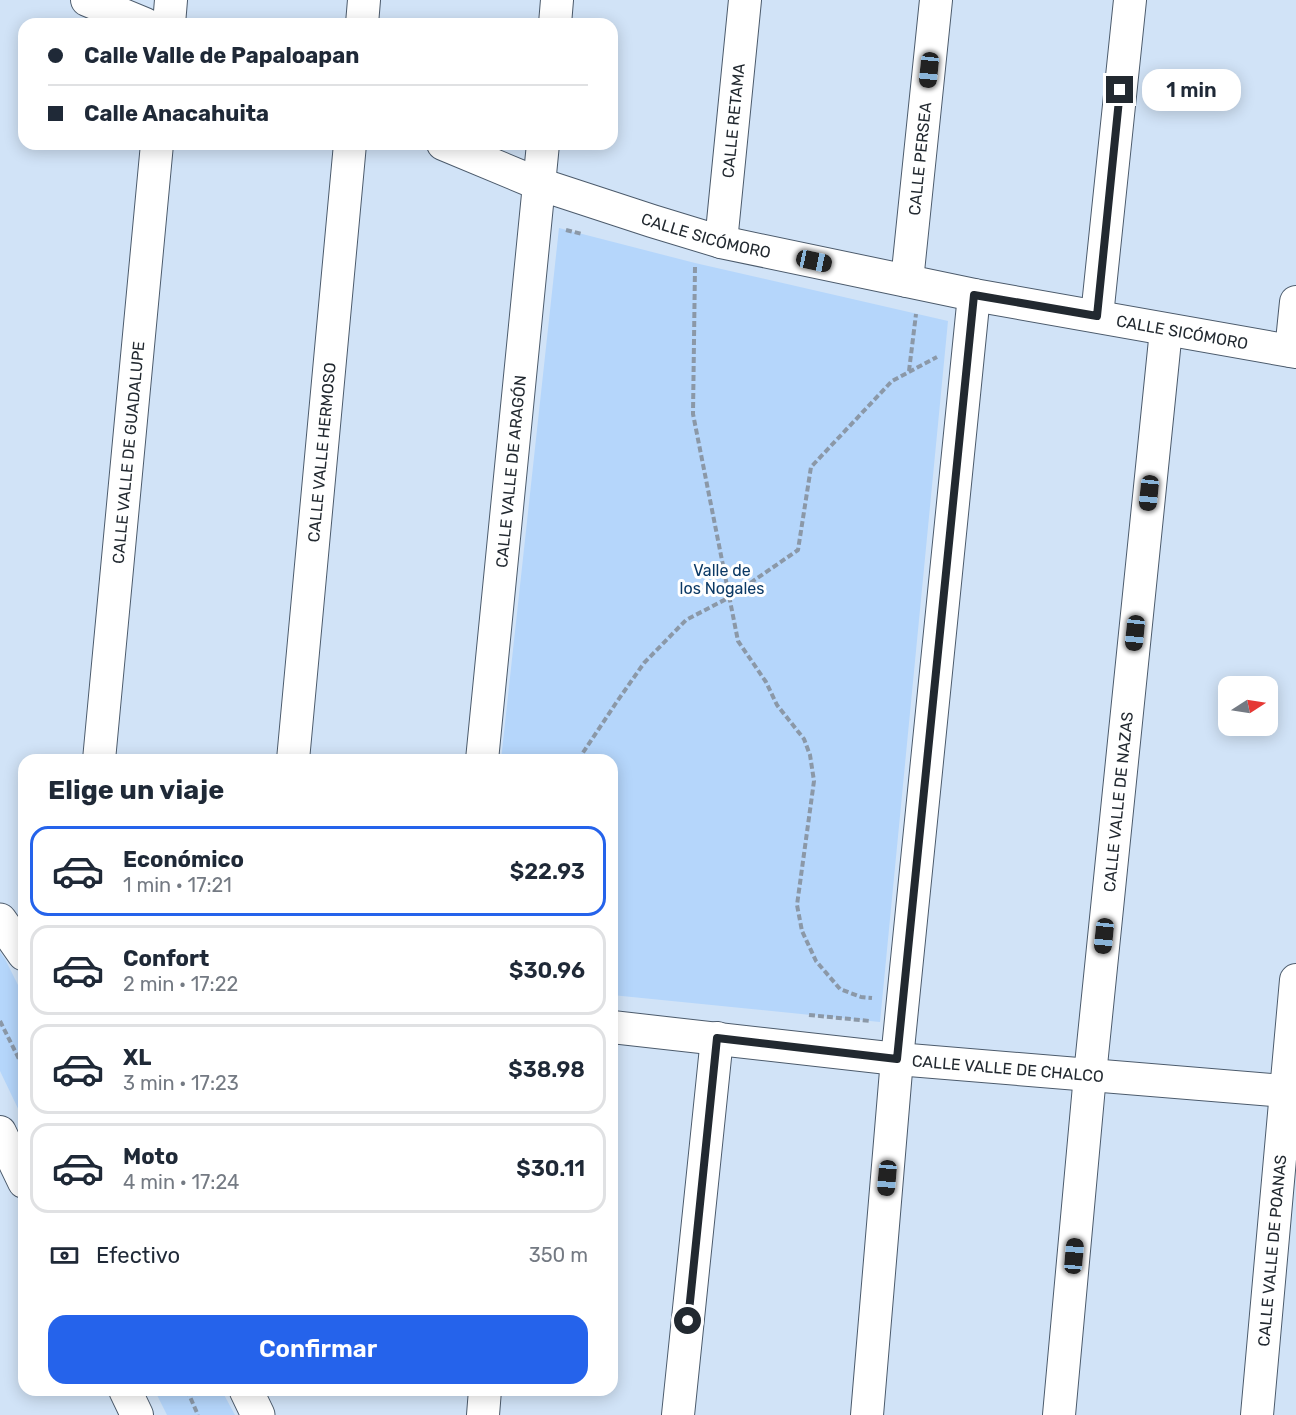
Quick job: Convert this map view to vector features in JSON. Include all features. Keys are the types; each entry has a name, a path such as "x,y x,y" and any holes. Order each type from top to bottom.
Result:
{"street":[{"path":"87,0 130,18"},
{"path":"170,18 171,0"},
{"path":"362,18 364,0"},
{"path":"556,18 557,0"},
{"name":"CALLE RETAMA","path":"721,242 745,0"},
{"name":"CALLE PERSEA","path":"907,280 936,0"},
{"path":"1097,316 1130,0"},
{"name":"CALLE VALLE DE GUADALUPE","path":"100,754 157,150"},
{"name":"CALLE VALLE HERMOSO","path":"294,754 349,150"},
{"name":"CALLE SICÓMORO","path":"457,150 539,184 721,242 974,295 1294,352"},
{"name":"CALLE VALLE DE ARAGÓN","path":"483,754 542,150"},
{"path":"867,1415 897,1059 974,295"},
{"path":"1294,352 1296,302"},
{"name":"CALLE VALLE DE NAZAS","path":"1059,1415 1090,1075 1166,330"},
{"path":"0,920 18,946"},
{"name":"CALLE VALLE DE POANAS","path":"1257,1415 1291,1091 1296,980"},
{"name":"CALLE VALLE DE CHALCO","path":"618,1029 897,1059 1291,1091"},
{"path":"678,1415 717,1038"},
{"path":"0,1132 18,1170"},
{"path":"128,1396 137,1415"},
{"path":"483,1415 485,1396"}],"path":[{"path":"559,228 593,236"},
{"path":"695,263 693,414 738,642 766,682 777,705 804,739 810,756 814,781 797,905 802,932 816,961 840,989 861,997 883,999"},
{"path":"909,372 916,314 926,316"},
{"path":"582,754 644,663 686,620 730,597 798,550 811,467 892,381 945,354"},
{"path":"799,1014 880,1022"},
{"path":"0,1022 18,1057"},
{"path":"190,1396 198,1415"}],"green space":[{"name":"Valle de los Nogales","path":"559,228 695,263 948,321 880,1022 618,996 618,754 502,754"},
{"path":"0,952 18,985 18,1108 0,1071"},
{"path":"158,1396 225,1396 235,1415 167,1415"}],"route":[{"path":"688,1321 717,1038 897,1059 974,295 1097,316 1120,90"}]}
